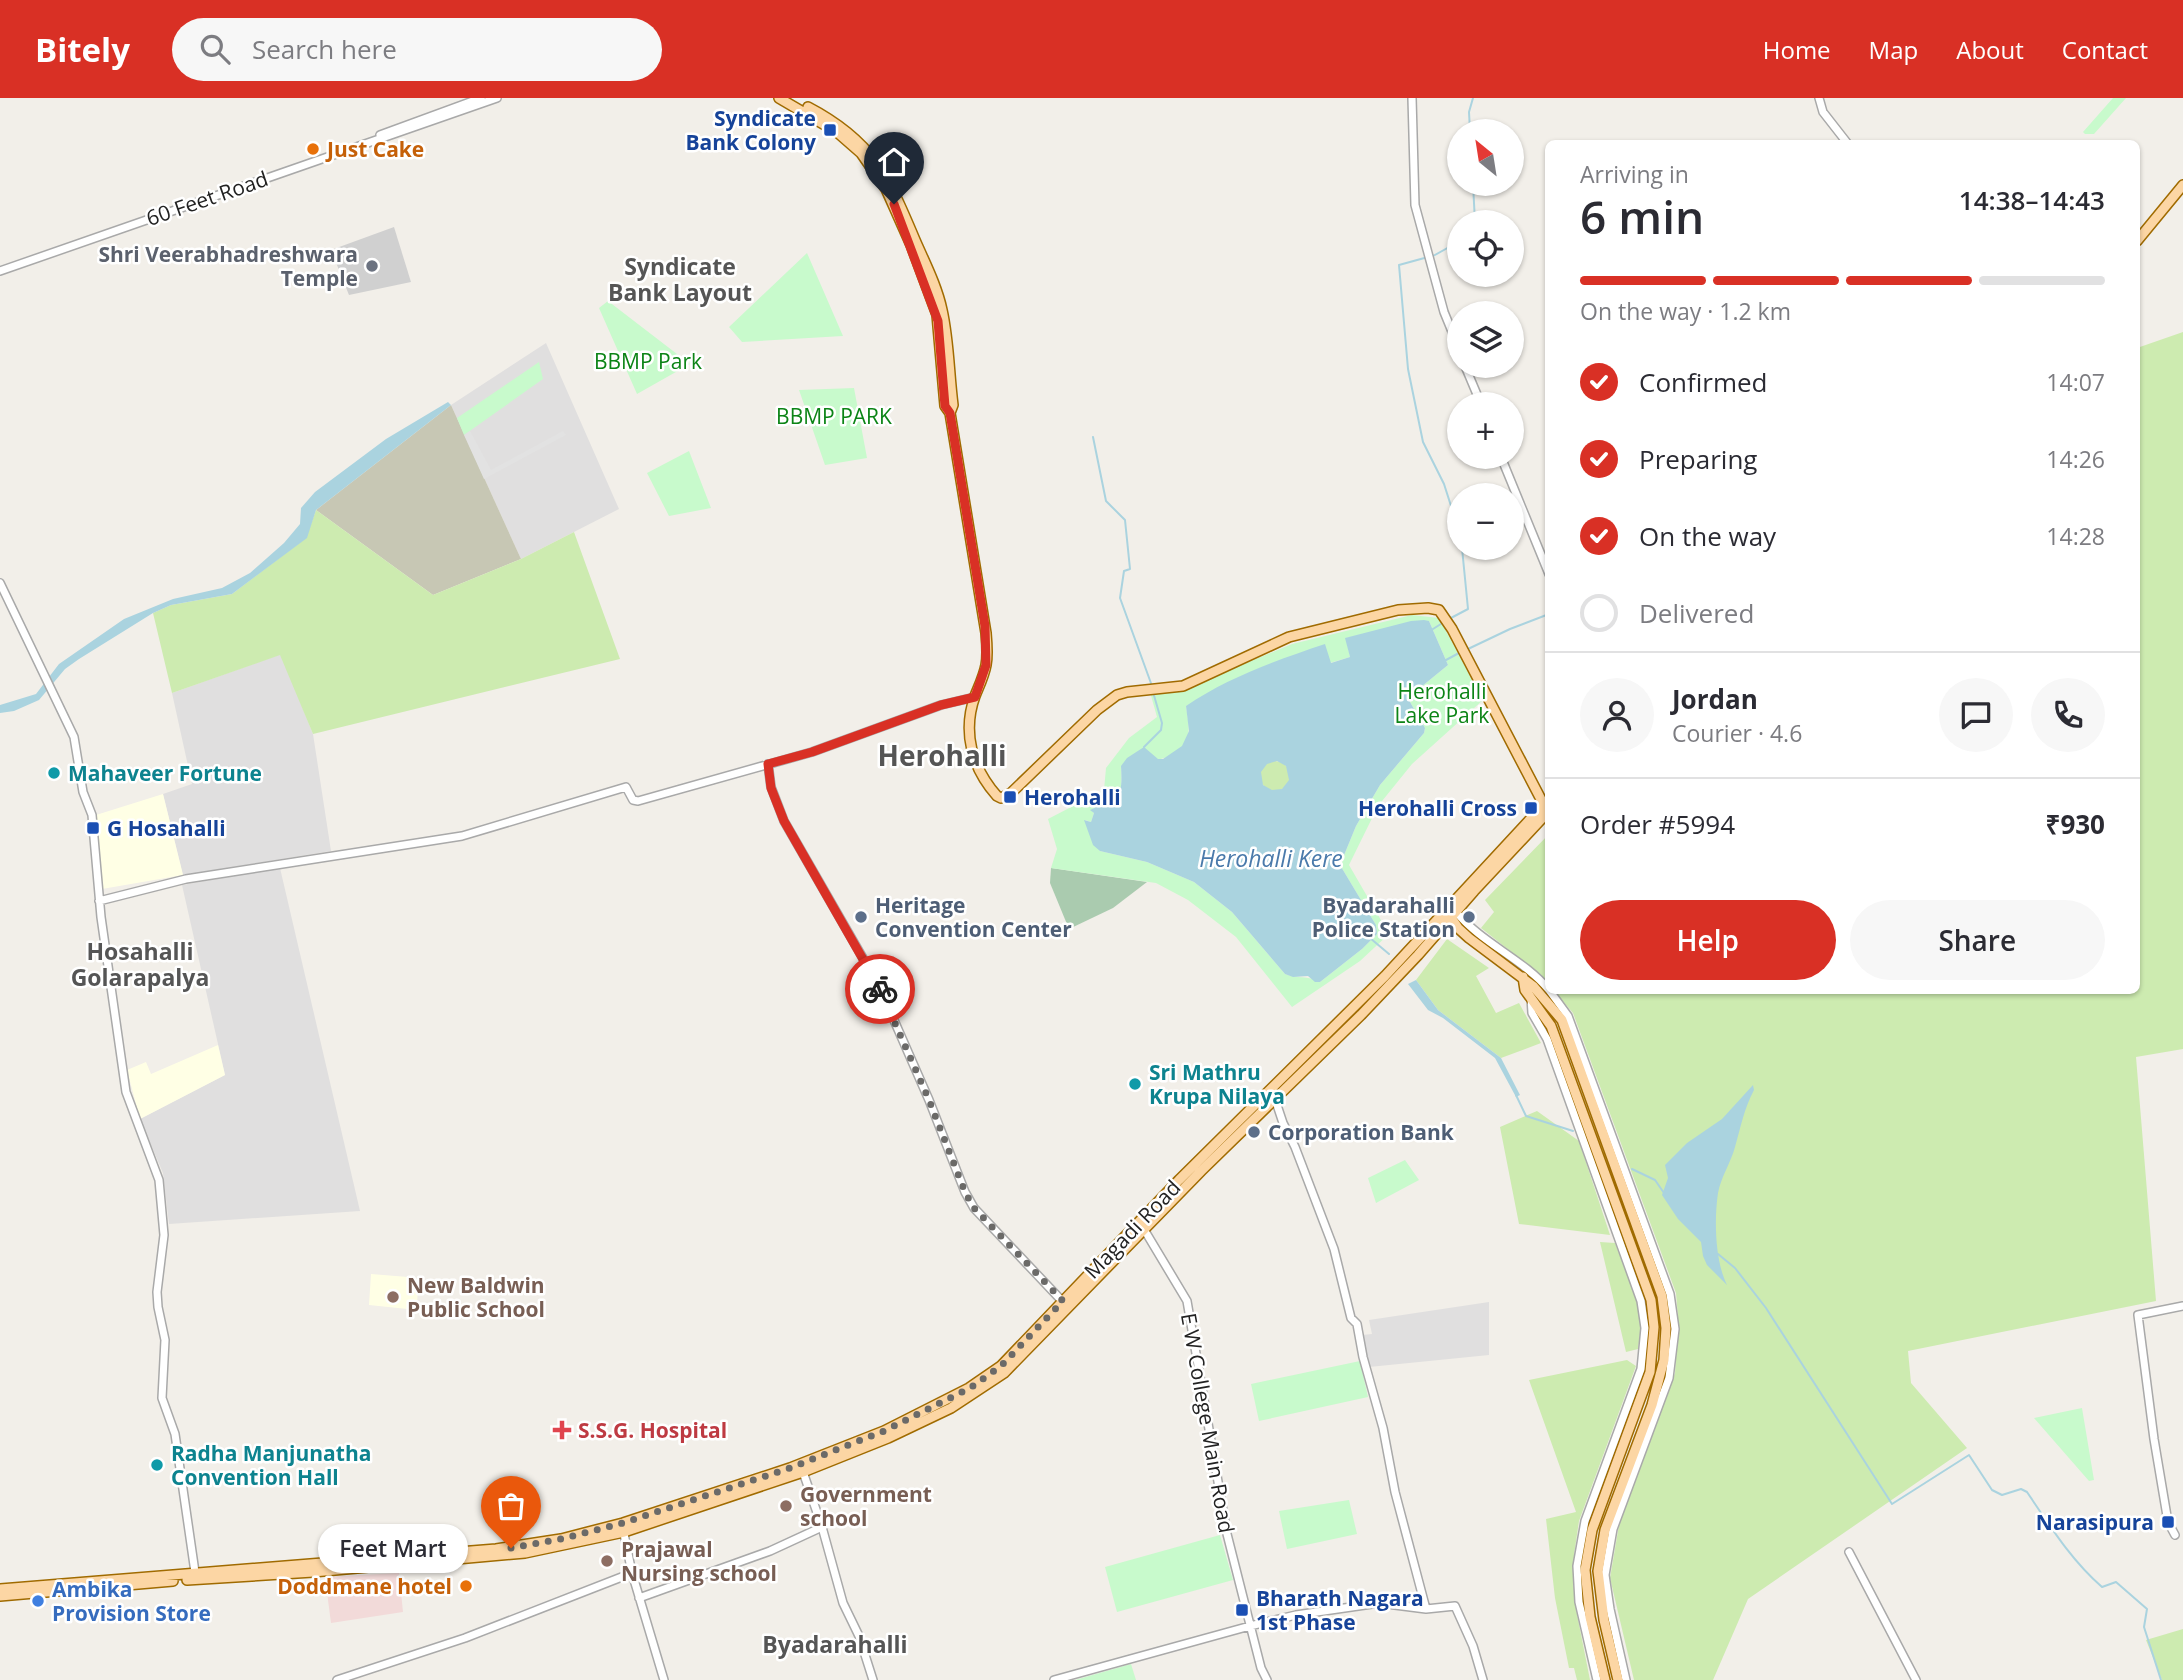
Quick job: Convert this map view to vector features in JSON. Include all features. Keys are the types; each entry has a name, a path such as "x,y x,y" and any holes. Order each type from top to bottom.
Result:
{"main road":[{"path":"779,98 838,132 862,153 886,188 937,315 945,406 950,413 985,626 986,665 975,697 969,732 972,753 981,774 995,794 1001,798 1011,793 1112,698 1127,692 1176,688 1194,682 1289,637 1406,609 1432,608 1443,614 1452,629 1545,802"},
{"path":"791,98 825,116 862,144 877,161 893,189 941,306 953,405 950,413"},
{"path":"2140,229 2183,178"},
{"path":"2140,237 2183,185"},
{"name":"Magadi Road","path":"0,1589 196,1576 313,1572 525,1553 623,1527 803,1472 901,1432 951,1408 998,1378 1142,1226 1452,914 1471,888 1545,808"},
{"path":"1452,914 1458,928 1533,986 1562,1020 1662,1296 1666,1328 1664,1360 1651,1405 1605,1530 1598,1571 1604,1620 1618,1680"},
{"path":"1523,978 1525,990 1551,1026 1651,1300 1654,1328 1650,1373 1592,1531 1585,1570 1590,1617 1605,1680"},
{"name":"Magadi Road","path":"623,1527 850,1445 970,1388 1001,1366 1063,1301 1142,1226"},
{"name":"Magadi Road","path":"0,1595 196,1576"}],"street":[{"name":"60 Feet Road","path":"0,271 374,139 481,98"},
{"name":"60 Feet Road","path":"374,139 378,140 497,98"},
{"path":"1412,98 1415,205 1447,319"},
{"path":"1819,98 1823,112 1845,140"},
{"path":"1507,469 1545,564"},
{"path":"0,583 74,737 83,792 92,816 99,901 126,1092 159,1180 164,1235 157,1297 166,1340 162,1398 175,1434 196,1576"},
{"path":"99,901 186,879 463,836 626,788 633,800 638,801 812,752 941,705 975,697"},
{"path":"768,764 771,788 784,821 879,986 929,1100 965,1192 974,1208 1063,1301"},
{"path":"1452,914 1545,986"},
{"path":"1552,994 1568,1016 1591,1075 1670,1294 1675,1329 1670,1378 1613,1530 1605,1575 1626,1680"},
{"path":"1531,998 1532,1013 1547,1040 1641,1301 1645,1328 1641,1369 1585,1521 1577,1566 1579,1602 1597,1680"},
{"path":"1274,1093 1283,1123 1295,1147 1334,1249 1351,1318 1357,1324 1363,1357 1383,1428 1395,1492 1426,1609"},
{"name":"E W College Main Road","path":"1142,1226 1187,1301 1227,1534 1250,1626 1267,1680"},
{"path":"2175,1535 2166,1512 2138,1315 2183,1306"},
{"path":"803,1472 822,1527 843,1603 859,1636 873,1680"},
{"path":"623,1527 632,1573 664,1680"},
{"path":"639,1598 770,1551 822,1527"},
{"path":"1849,1552 1916,1680"},
{"path":"337,1680 465,1638 632,1573"},
{"path":"1054,1680 1296,1615 1379,1603 1426,1609 1454,1606 1473,1646 1483,1680"}],"shaded area":[{"name":"Shri Veerabhadreshwara Temple","path":"394,227 411,282 349,295 331,250"},
{"path":"546,343 619,509 521,559 451,405"},
{"path":"451,405 521,559 433,595 316,510"},
{"path":"470,431 491,470 563,431 566,435 484,479 464,435"},
{"path":"281,654 313,734 331,851 183,875 163,794 192,784 172,693"},
{"path":"163,794 183,875 102,889 96,815"},
{"path":"280,868 360,1211 169,1224 163,1173 140,1119 225,1075 182,885"},
{"path":"1051,868 1147,882 1113,908 1069,929 1050,883"},
{"path":"218,1045 225,1075 140,1119 127,1070 146,1062 151,1074"},
{"name":"New Baldwin Public School","path":"371,1274 418,1280 417,1310 369,1305"},
{"path":"1489,1302 1489,1355 1369,1367 1362,1335 1372,1334 1369,1320"},
{"path":"399,1573 403,1612 331,1623 325,1577"}],"green space":[{"path":"2113,98 2126,98 2094,134 2085,134 2083,132"},
{"path":"807,253 843,336 742,342 729,327"},
{"name":"BBMP Park","path":"608,301 690,364 637,394 599,308"},
{"path":"2183,332 2183,1049 2136,1057 2156,1301 1908,1351 1911,1383 1967,1448 1748,1599 1713,1680 1634,1680 1610,1578 1619,1525 1675,1373 1678,1318 1676,1293 1573,1013 1557,994 2140,994 2140,347"},
{"path":"539,362 543,379 464,435 457,418"},
{"name":"BBMP PARK","path":"854,388 867,458 825,465 799,390"},
{"path":"689,451 711,508 669,516 647,473"},
{"path":"316,510 433,595 521,559 574,532 620,659 313,734 280,655 172,693 153,613 171,605 232,594 306,538"},
{"name":"Herohalli Lake Park","path":"1412,615 1439,618 1483,700 1412,764 1378,806 1349,865 1389,934 1360,961 1292,1007 1236,937 1188,900 1156,883 1051,868 1057,849 1048,819 1104,790 1106,768 1129,738 1157,717 1150,692 1177,692 1292,644","holes":["1429,621 1448,665 1421,687 1408,693 1410,702 1425,728 1424,733 1380,785 1356,826 1340,865 1376,925 1377,934 1320,982 1285,974 1232,912 1194,882 1147,862 1100,851 1085,820 1091,822 1094,813 1091,810 1117,796 1121,785 1121,766 1151,762 1179,751 1188,735 1186,706 1350,657 1346,638"]},
{"path":"1275,761 1281,762 1289,770 1289,782 1281,790 1275,791 1269,790 1261,782 1260,776 1261,770 1269,762"},
{"path":"1545,838 1545,979 1481,928 1494,912 1485,900"},
{"path":"1447,939 1489,968 1476,976 1496,1013 1519,1003 1541,1043 1501,1058 1438,1010 1416,980"},
{"path":"1537,1111 1579,1141 1610,1235 1519,1224 1500,1127"},
{"path":"1405,1160 1419,1180 1376,1203 1368,1178"},
{"path":"1600,1242 1615,1243 1637,1300 1641,1327 1638,1349 1626,1352"},
{"path":"1627,1360 1636,1366 1579,1521 1573,1582 1590,1680 1577,1680 1574,1668 1569,1668 1555,1598 1546,1519 1576,1512 1529,1380"},
{"path":"1360,1361 1368,1397 1259,1421 1251,1384"},
{"path":"2082,1408 2094,1480 2089,1481 2034,1418"},
{"path":"1349,1500 1357,1534 1287,1549 1279,1511"},
{"path":"1220,1535 1233,1580 1117,1612 1105,1567"},
{"path":"2183,1629 2183,1680 2162,1680 2146,1640"},
{"path":"1131,1664 1136,1680 1075,1680"}],"water":[{"path":"448,402 451,405 316,510 307,538 232,594 171,605 153,613 65,669 39,700 14,711 0,713 0,705 36,694 59,664 124,619 173,599 222,588 250,573 284,543 300,524 301,508 315,492 386,439"},
{"name":"Herohalli Kere","path":"1411,621 1429,621 1448,665 1408,694 1425,728 1424,733 1380,785 1356,826 1340,865 1376,925 1377,934 1320,982 1315,982 1308,976 1293,977 1285,974 1232,912 1194,882 1147,862 1100,851 1093,845 1084,820 1091,822 1094,813 1090,810 1117,796 1121,785 1121,766 1127,758 1144,747 1158,759 1163,759 1182,746 1189,731 1186,706 1235,678 1325,644 1331,663 1350,657 1345,638","holes":["1277,761 1286,766 1289,780 1282,789 1272,790 1263,785 1261,772 1267,764"]},
{"path":"1416,980 1438,1010 1501,1058 1520,1095 1516,1097 1495,1058 1443,1018 1428,1010 1408,984"},
{"path":"1753,1085 1754,1090 1718,1193 1716,1240 1727,1285 1707,1265 1701,1242 1678,1219 1662,1195 1668,1178 1665,1165 1687,1143 1722,1119"}],"waterway":[{"path":"1469,119 1473,98"},
{"path":"1474,196 1474,210"},
{"path":"1433,256 1447,248"},
{"path":"1428,257 1399,265 1408,369 1423,442 1447,493"},
{"path":"1093,437 1106,501 1125,520 1130,569 1124,571 1120,598 1152,686"},
{"path":"1449,619 1468,609 1463,560"},
{"path":"1468,649 1545,616"},
{"path":"1433,629 1444,622"},
{"path":"1446,660 1459,653"},
{"path":"1144,747 1161,730 1162,723 1153,692"},
{"path":"1370,938 1389,954"},
{"path":"1516,1095 1526,1116 1573,1131"},
{"path":"1632,1169 1655,1180 1664,1193"},
{"path":"1718,1254 1735,1268 1766,1308 1892,1504 1969,1455 1992,1490 2002,1495 2021,1489 2027,1492 2061,1542 2091,1577 2102,1587 2116,1582 2147,1609 2144,1627 2161,1680"}],"way so far":[{"path":"511,1548 561,1539 623,1523 790,1468 884,1431 970,1388 1001,1366 1063,1301 974,1208 880,989"}],"place":[{"name":"Syndicate Bank Colony","path":"830,130"},
{"name":"Just Cake","path":"313,149"},
{"name":"Shri Veerabhadreshwara Temple","path":"372,266"},
{"name":"Mahaveer Fortune","path":"54,773"},
{"name":"Herohalli","path":"1010,797"},
{"name":"Herohalli Cross","path":"1531,808"},
{"name":"G Hosahalli","path":"93,828"},
{"name":"Heritage Convention Center","path":"861,917"},
{"name":"Byadarahalli Police Station","path":"1469,917"},
{"name":"Sri Mathru Krupa Nilaya","path":"1135,1084"},
{"name":"Corporation Bank","path":"1254,1132"},
{"name":"New Baldwin Public School","path":"393,1297"},
{"name":"S.S.G. Hospital","path":"562,1430"},
{"name":"Radha Manjunatha Convention Hall","path":"157,1465"},
{"name":"Government school","path":"786,1506"},
{"name":"Narasipura","path":"2168,1522"},
{"name":"Feet Mart","path":"511,1548"},
{"name":"Prajawal Nursing school","path":"607,1561"},
{"name":"Doddmane hotel","path":"466,1586"},
{"name":"Ambika Provision Store","path":"38,1601"},
{"name":"Bharath Nagara 1st Phase","path":"1242,1610"}],"district":[{"name":"Syndicate Bank Layout","path":"680,279"},
{"name":"Herohalli","path":"942,755"},
{"name":"Hosahalli Golarapalya","path":"140,964"},
{"name":"Byadarahalli","path":"835,1644"}],"route":[{"path":"880,989 784,821 771,788 768,764 812,752 941,705 975,697 986,665 983,609 950,413 945,406 938,321 894,204"}]}
